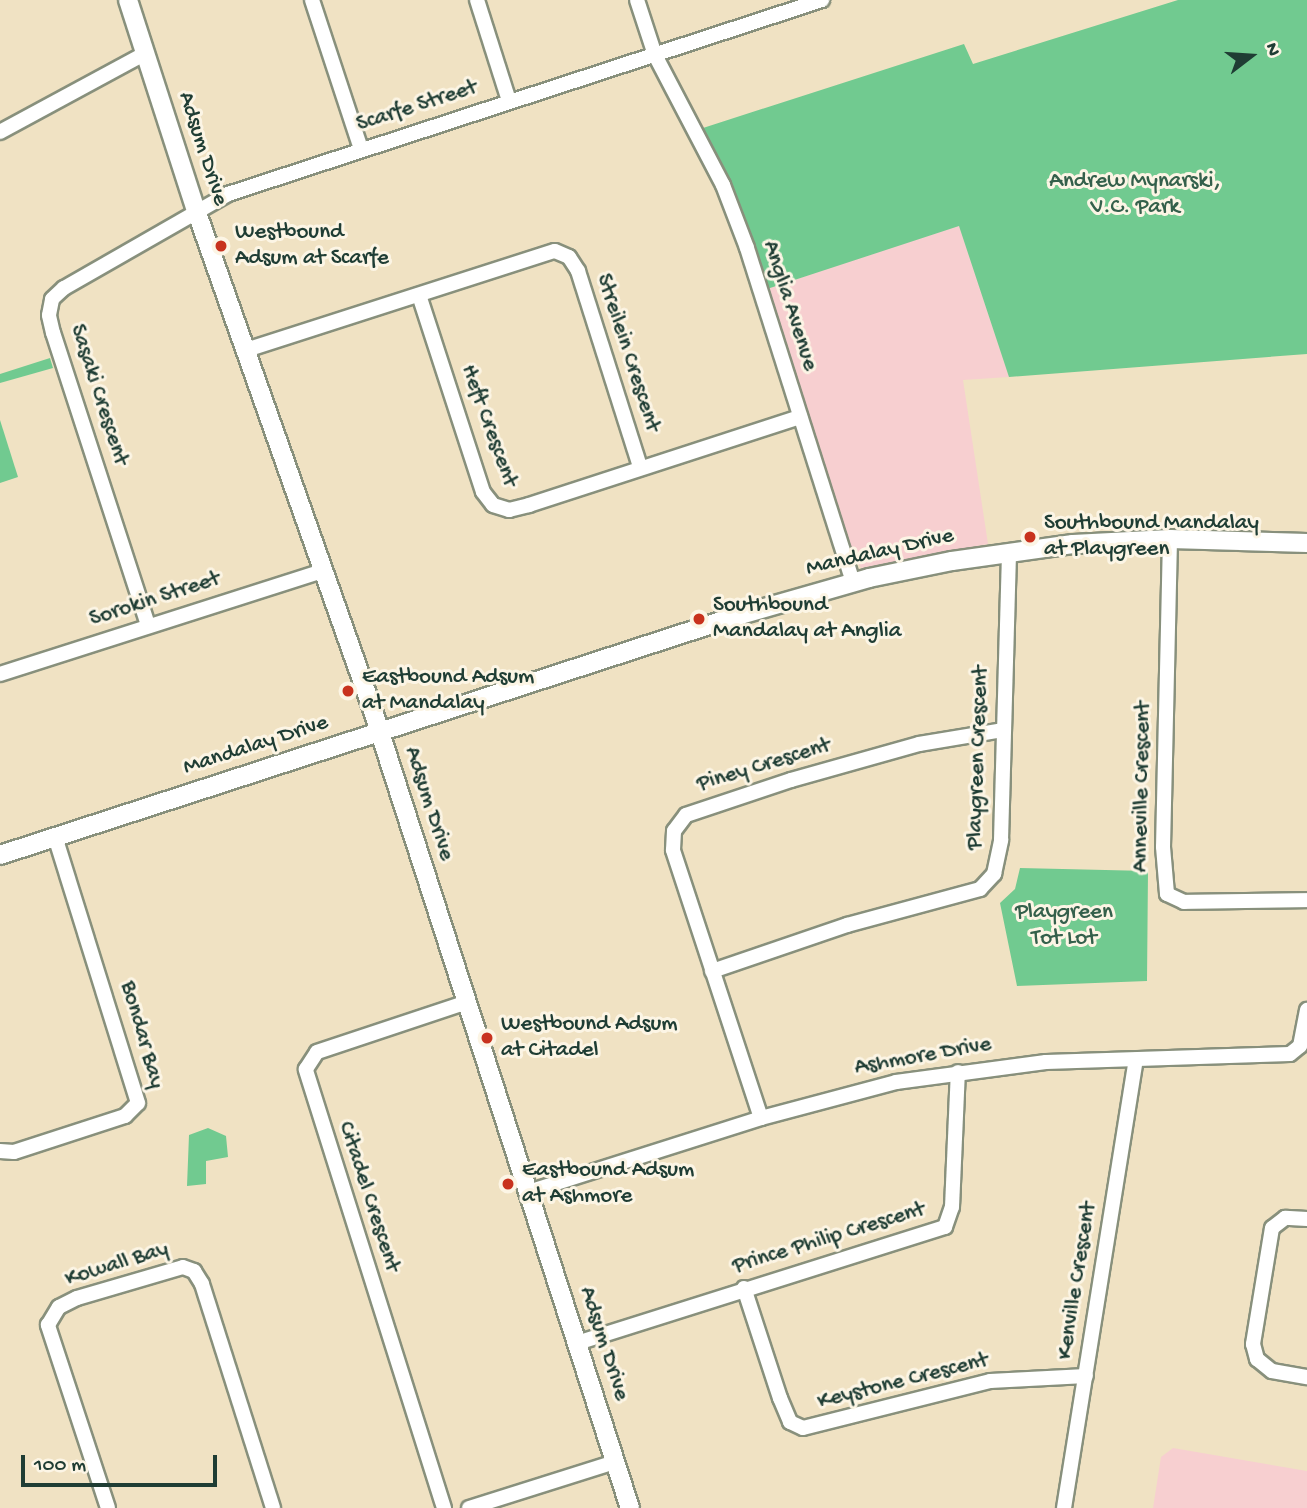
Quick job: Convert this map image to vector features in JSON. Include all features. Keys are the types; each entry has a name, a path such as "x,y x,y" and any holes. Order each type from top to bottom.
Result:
{"street":[{"name":"Adsum Drive","path":"128,0 197,213 325,570 379,732 630,1508"},
{"path":"312,0 361,149"},
{"path":"477,0 509,101"},
{"name":"Anglia Avenue","path":"638,0 655,55 723,185 853,582"},
{"name":"Scarfe Street","path":"197,213 228,194 655,55 802,3 822,0"},
{"path":"0,132 146,53"},
{"name":"Sasaki Crescent","path":"148,625 49,315 52,299 64,288 197,213"},
{"name":"Streilein Crescent","path":"246,350 555,251 569,257 580,278 640,467"},
{"name":"Heft Crescent","path":"418,295 483,492 494,505 509,510 800,417"},
{"name":"Mandalay Drive","path":"0,855 853,582 1009,552 1170,539 1307,543"},
{"name":"Anneville Crescent","path":"1170,539 1163,848 1167,894 1184,902 1307,900"},
{"name":"Playgreen Crescent","path":"712,971 847,925 979,889 994,874 999,860 1009,552"},
{"name":"Sorokin Street","path":"0,674 325,570"},
{"name":"Piney Crescent","path":"761,1118 673,850 674,831 686,815 919,744 1004,730"},
{"name":"Bondar Bay","path":"0,1151 14,1152 125,1116 138,1103 55,837"},
{"name":"Citadel Crescent","path":"444,1508 306,1069 317,1052 467,1002"},
{"name":"Ashmore Drive","path":"528,1192 858,1090 958,1072 1046,1062 1290,1054 1300,1046 1307,1010"},
{"name":"Kenville Crescent","path":"1064,1508 1136,1060"},
{"name":"Prince Philip Crescent","path":"577,1343 744,1288 945,1227 952,1207 958,1072"},
{"path":"1307,1219 1285,1218 1272,1228 1253,1344 1257,1359 1272,1371 1307,1377"},
{"name":"Kowall Bay","path":"107,1508 48,1325 59,1307 77,1298 183,1267 194,1271 202,1284 273,1508"},
{"name":"Keystone Crescent","path":"744,1288 790,1422 803,1428 989,1381 1086,1376"},
{"path":"469,1508 615,1462"}],"shaded area":[{"path":"959,225 1009,377 963,380 988,544 861,568 854,557 767,289"},
{"path":"1173,1448 1307,1471 1307,1508 1153,1508 1161,1457"}],"green space":[{"name":"Andrew Mynarski, V.C. Park","path":"1178,0 1307,0 1307,354 1009,377 959,226 767,289 742,210 703,128 964,44 973,64"},
{"path":"50,358 53,368 0,383 0,374"},
{"path":"0,420 18,477 0,483"},
{"name":"Playgreen Tot Lot","path":"1020,868 1148,871 1147,981 1017,986 1000,903 1015,889"},
{"path":"208,1128 226,1136 228,1157 206,1161 206,1184 187,1186 189,1135"}],"place":[{"name":"Westbound Adsum at Scarfe","path":"221,246"},
{"name":"Southbound Mandalay at Playgreen","path":"1030,537"},
{"name":"Southbound Mandalay at Anglia","path":"699,619"},
{"name":"Eastbound Adsum at Mandalay","path":"348,691"},
{"name":"Westbound Adsum at Citadel","path":"487,1038"},
{"name":"Eastbound Adsum at Ashmore","path":"508,1184"}]}
